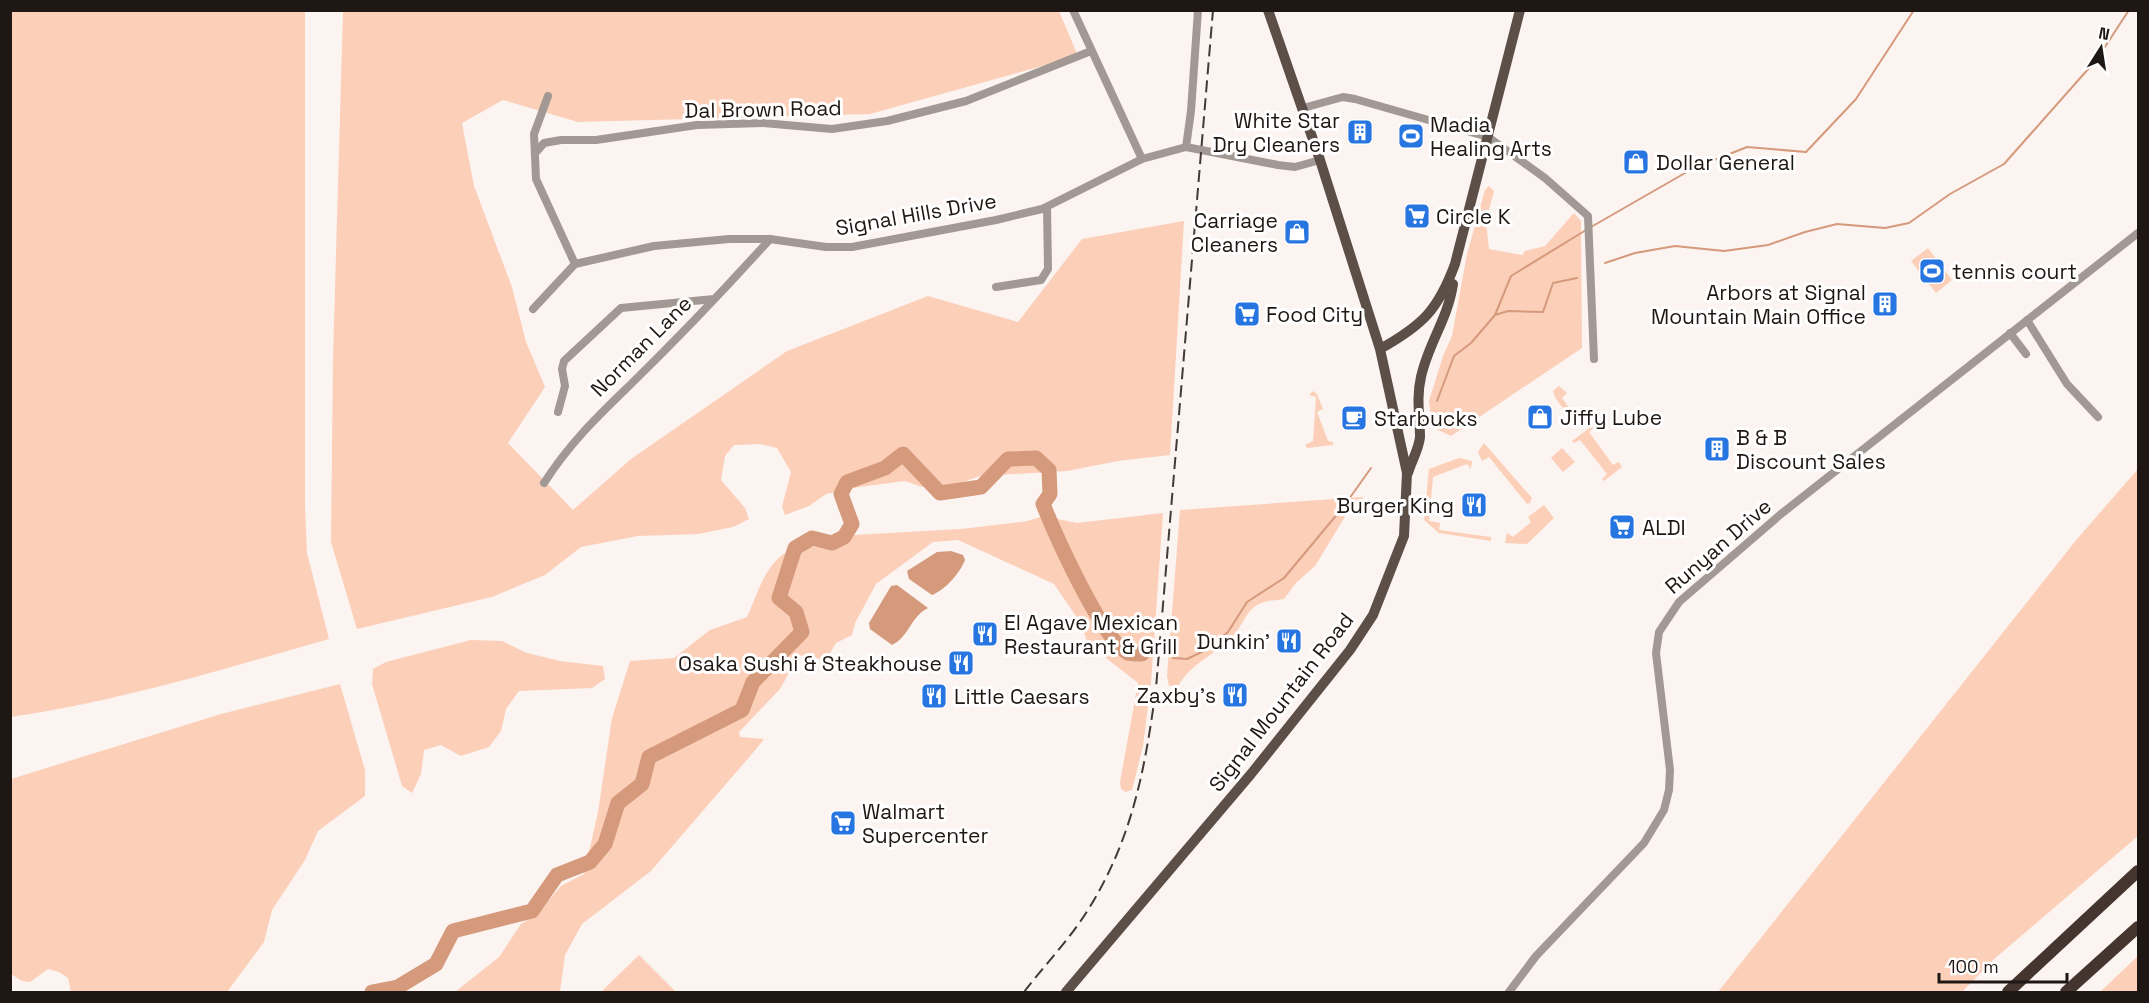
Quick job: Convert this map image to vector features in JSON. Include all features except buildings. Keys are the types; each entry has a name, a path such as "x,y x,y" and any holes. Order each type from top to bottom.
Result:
{"highway":[{"path":"2008,993 2139,871"},
{"path":"2066,993 2139,927"}],"main road":[{"name":"Signal Mountain Road","path":"1066,993 1251,774 1350,650 1373,615 1404,536 1407,473 1380,349 1303,108 1268,10"},
{"path":"1407,473 1420,439 1417,415 1425,360 1447,312 1455,264 1488,137 1516,11"},
{"path":"1380,349 1415,328 1435,308 1455,264"}],"street":[{"path":"1073,10 1090,51 1142,159"},
{"path":"1186,147 1191,111 1198,10"},
{"name":"Dal Brown Road","path":"537,151 544,143 561,140 596,140 697,125 763,123 832,129 887,121 966,101 1090,51"},
{"path":"533,309 575,264 536,179 534,167 537,151 534,134 548,96"},
{"path":"1303,108 1342,97 1355,99 1488,137 1545,178 1588,216 1594,359"},
{"name":"Signal Hills Drive","path":"575,264 654,246 729,239 770,239 825,247 852,247 996,220 1047,207 1142,159 1186,147 1295,167 1320,160"},
{"path":"996,287 1041,280 1048,270 1047,207"},
{"name":"Runyan Drive","path":"1509,993 1536,956 1644,843 1664,810 1670,789 1670,770 1656,653 1659,632 1679,602 1781,514 2139,233"},
{"name":"Norman Lane","path":"544,483 570,445 592,420 714,299 770,239"},
{"path":"558,412 565,386 562,369 564,361 621,308 714,299"},
{"path":"2027,320 2067,384 2098,417"},
{"path":"2010,333 2025,354"}],"shaded area":[{"path":"10,11 305,11 305,507 307,553 329,639 131,693 11,717"},
{"path":"343,11 1059,11 1078,56 870,114 578,122 503,100 462,123 474,186 512,287 526,342 545,387 508,443 573,510 631,459 787,351 928,296 1018,322 1082,239 1184,221 1170,455 1118,461 1067,471 980,476 955,485 922,487 905,481 859,487 826,494 809,506 785,515 782,507 791,472 777,448 760,444 734,445 725,456 721,480 745,508 749,519 733,527 698,534 638,536 581,547 545,575 492,597 357,629 331,542 333,359"},
{"path":"1489,186 1494,191 1486,221 1489,249 1522,255 1525,251 1545,246 1574,213 1581,221 1582,348 1451,436 1432,427 1429,401 1443,356 1452,336 1467,254 1485,190"},
{"name":"tennis court","path":"1928,248 1952,280 1936,293 1911,261"},
{"path":"1559,386 1567,393 1562,398 1576,418 1584,415 1584,420 1578,424 1575,424 1556,399 1553,391"},
{"path":"1313,391 1317,394 1323,409 1317,412 1328,441 1333,442 1333,445 1307,448 1305,445 1313,441 1316,397 1309,395"},
{"path":"1592,426 1589,432 1613,465 1619,462 1622,467 1604,481 1602,479 1607,474 1580,440 1574,443 1572,441"},
{"path":"1484,443 1532,498 1530,503 1527,504 1489,457 1482,461 1478,452"},
{"path":"1562,448 1575,462 1563,472 1551,458"},
{"path":"1459,458 1472,461 1471,469 1467,464 1433,477 1429,521 1440,523 1439,530 1491,537 1491,541 1439,533 1424,520 1429,469"},
{"path":"2138,469 2138,836 1993,960 1962,992 1718,992 2077,539"},
{"path":"1362,497 1365,502 1346,515 1315,566 1296,583 1284,599 1256,605 1227,642 1197,664 1179,685 1169,686 1167,676 1180,510"},
{"path":"1544,505 1554,518 1527,544 1505,543 1507,533 1513,537 1531,522 1528,517"},
{"path":"1163,513 1151,683 1143,746 1132,790 1126,792 1121,789 1120,782 1138,683 1088,644 1080,622 1054,584 958,540 933,542 876,584 855,623 852,635 836,643 826,660 799,655 780,689 739,732 740,737 764,739 757,748 651,871 582,924 565,955 560,992 455,992 499,957 521,924 536,915 561,886 584,874 598,812 612,718 630,661 674,658 710,630 747,617 769,569 781,556 799,548 838,545 854,535 961,529 1028,521 1043,516 1077,523"},
{"path":"951,551 963,555 965,560 952,580 937,593 932,595 909,579 907,571 937,552"},
{"path":"897,585 928,608 892,645 870,629 869,623 891,586"},
{"path":"471,640 502,641 527,653 560,661 603,666 605,679 592,688 519,691 506,709 501,731 489,747 461,756 441,745 424,750 421,774 412,793 402,786 372,684 373,669 386,662"},
{"path":"340,684 365,770 365,796 318,831 305,860 272,910 264,942 227,992 71,992 68,978 59,972 48,969 30,982 22,981 11,974 11,779 221,714"},
{"path":"639,955 676,992 601,992"},
{"path":"2138,956 2138,992 2100,992"}],"waterway":[{"path":"1591,227 1692,169 1747,147 1806,152 1856,99 1914,10"},
{"path":"1605,263 1635,253 1675,246 1724,251 1768,245 1837,224 1885,228 1909,223 1950,194 2004,164 2097,59 2129,10"},
{"path":"1437,401 1454,356 1471,343 1495,315 1511,276 1586,230"},
{"path":"1495,315 1508,311 1543,312 1553,283 1577,278"},
{"path":"372,992 398,987 436,964 453,931 532,911 557,875 590,862 605,844 618,803 642,784 649,757 742,710 753,682 802,632 796,612 779,598 795,548 812,538 832,543 844,537 852,524 841,494 847,482 885,468 903,454 940,493 981,487 1008,459 1036,458 1049,470 1050,494 1043,504 1080,585 1117,644 1128,653 1142,654"},
{"path":"1173,658 1187,659 1208,649 1228,632 1247,602 1284,578 1344,506 1371,468"}],"railway":[{"path":"1024,992 1079,923 1102,886 1125,832 1147,748 1156,688 1213,10"}],"place":[{"name":"White Star Dry Cleaners","path":"1360,132"},
{"name":"Madia Healing Arts","path":"1411,136"},
{"name":"Dollar General","path":"1636,162"},
{"name":"Circle K","path":"1417,216"},
{"name":"Carriage Cleaners","path":"1297,232"},
{"name":"tennis court","path":"1932,271"},
{"name":"Arbors at Signal Mountain Main Office","path":"1885,304"},
{"name":"Food City","path":"1247,314"},
{"name":"Jiffy Lube","path":"1540,417"},
{"name":"Starbucks","path":"1354,418"},
{"name":"B & B Discount Sales","path":"1717,449"},
{"name":"Burger King","path":"1474,505"},
{"name":"ALDI","path":"1622,527"},
{"name":"El Agave Mexican Restaurant & Grill","path":"985,634"},
{"name":"Dunkin'","path":"1289,641"},
{"name":"Osaka Sushi & Steakhouse","path":"961,663"},
{"name":"Zaxby's","path":"1235,695"},
{"name":"Little Caesars","path":"934,696"},
{"name":"Walmart Supercenter","path":"843,823"}]}
